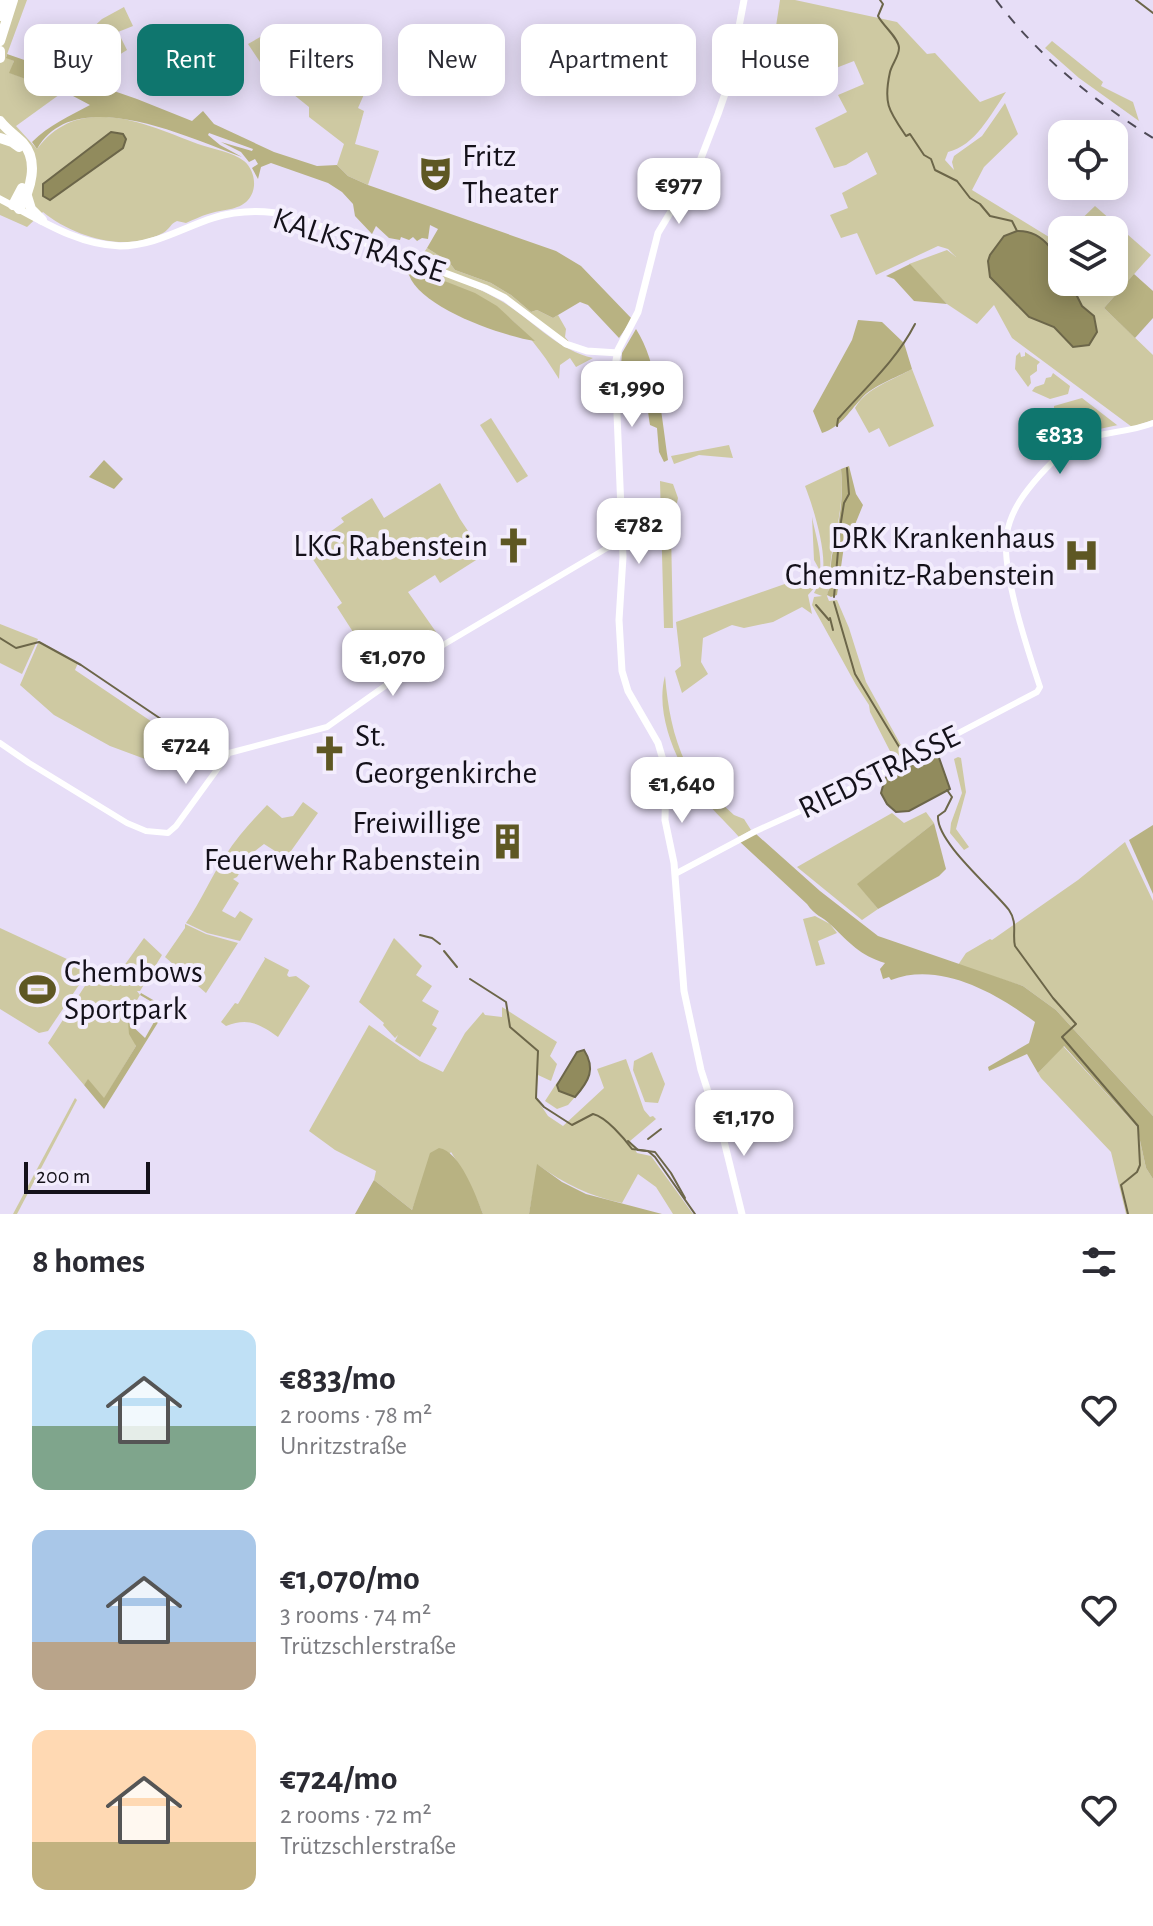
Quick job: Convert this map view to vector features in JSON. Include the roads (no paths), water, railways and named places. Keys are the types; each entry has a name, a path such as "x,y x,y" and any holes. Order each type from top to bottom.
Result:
{"highway":[{"path":"0,16 5,0"},
{"path":"0,41 13,0"},
{"path":"0,51 0,58"},
{"path":"0,121 30,152 33,166 26,194 16,207"},
{"path":"0,138 17,145 27,161 27,179 16,207"},
{"path":"26,194 29,207 42,220"}],"main road":[{"path":"742,1214 724,1141 701,1070 684,991 675,874 665,820 666,770 663,755 623,680 619,636 624,569 615,366 638,312 658,233 698,166 718,114 728,85 744,0"},
{"name":"KALKSTRASSE","path":"0,199 93,242 134,245 159,240 222,215 282,214 485,288 505,298 573,347 618,353"}],"street":[{"name":"RIEDSTRASSE","path":"675,874 756,831 865,782 1039,690 1005,552 1007,529 1014,512 1026,492 1069,447 1080,441 1153,423"},
{"path":"0,743 127,823 146,831 168,833 229,753 327,727 476,624 607,548 622,543"}],"waterway":[{"path":"880,0 883,4 878,16 899,48 887,92 895,120 906,136 910,134 924,155 931,159 935,170 957,181 990,216 1012,221 1017,231"},
{"path":"1136,0 1153,13"},
{"path":"837,426 838,419 889,362 915,324"},
{"path":"834,597 840,528 844,503 849,494 847,468"},
{"path":"834,602 855,674 901,750"},
{"path":"816,605 829,620"},
{"path":"830,618 833,630"},
{"path":"0,638 16,648 39,642 81,665 195,742"},
{"path":"206,748 219,759"},
{"path":"947,790 952,797 945,811 938,816 946,839 1009,910 1013,919 1015,946 1076,1024 1062,1037 1138,1126 1140,1165 1137,1172 1121,1185 1128,1214"},
{"path":"420,935 440,944"},
{"path":"444,951 457,967"},
{"path":"470,979 506,1002 510,1027 538,1051 536,1098 544,1107 572,1125 593,1114 603,1119 632,1149 648,1151 655,1157 695,1214"},
{"path":"648,1139 661,1129"},
{"path":"628,1141 638,1150 655,1152 685,1198"}],"railway":[{"path":"996,0 1030,40 1068,76 1109,109 1153,138"}],"place":[{"name":"Fritz Theater","path":"436,174"},
{"name":"LKG Rabenstein","path":"514,546"},
{"name":"DRK Krankenhaus Chemnitz-Rabenstein","path":"1081,556"},
{"name":"St. Georgenkirche","path":"329,754"},
{"name":"Freiwillige Feuerwehr Rabenstein","path":"507,841"},
{"name":"Chembows Sportpark","path":"38,990"}]}
